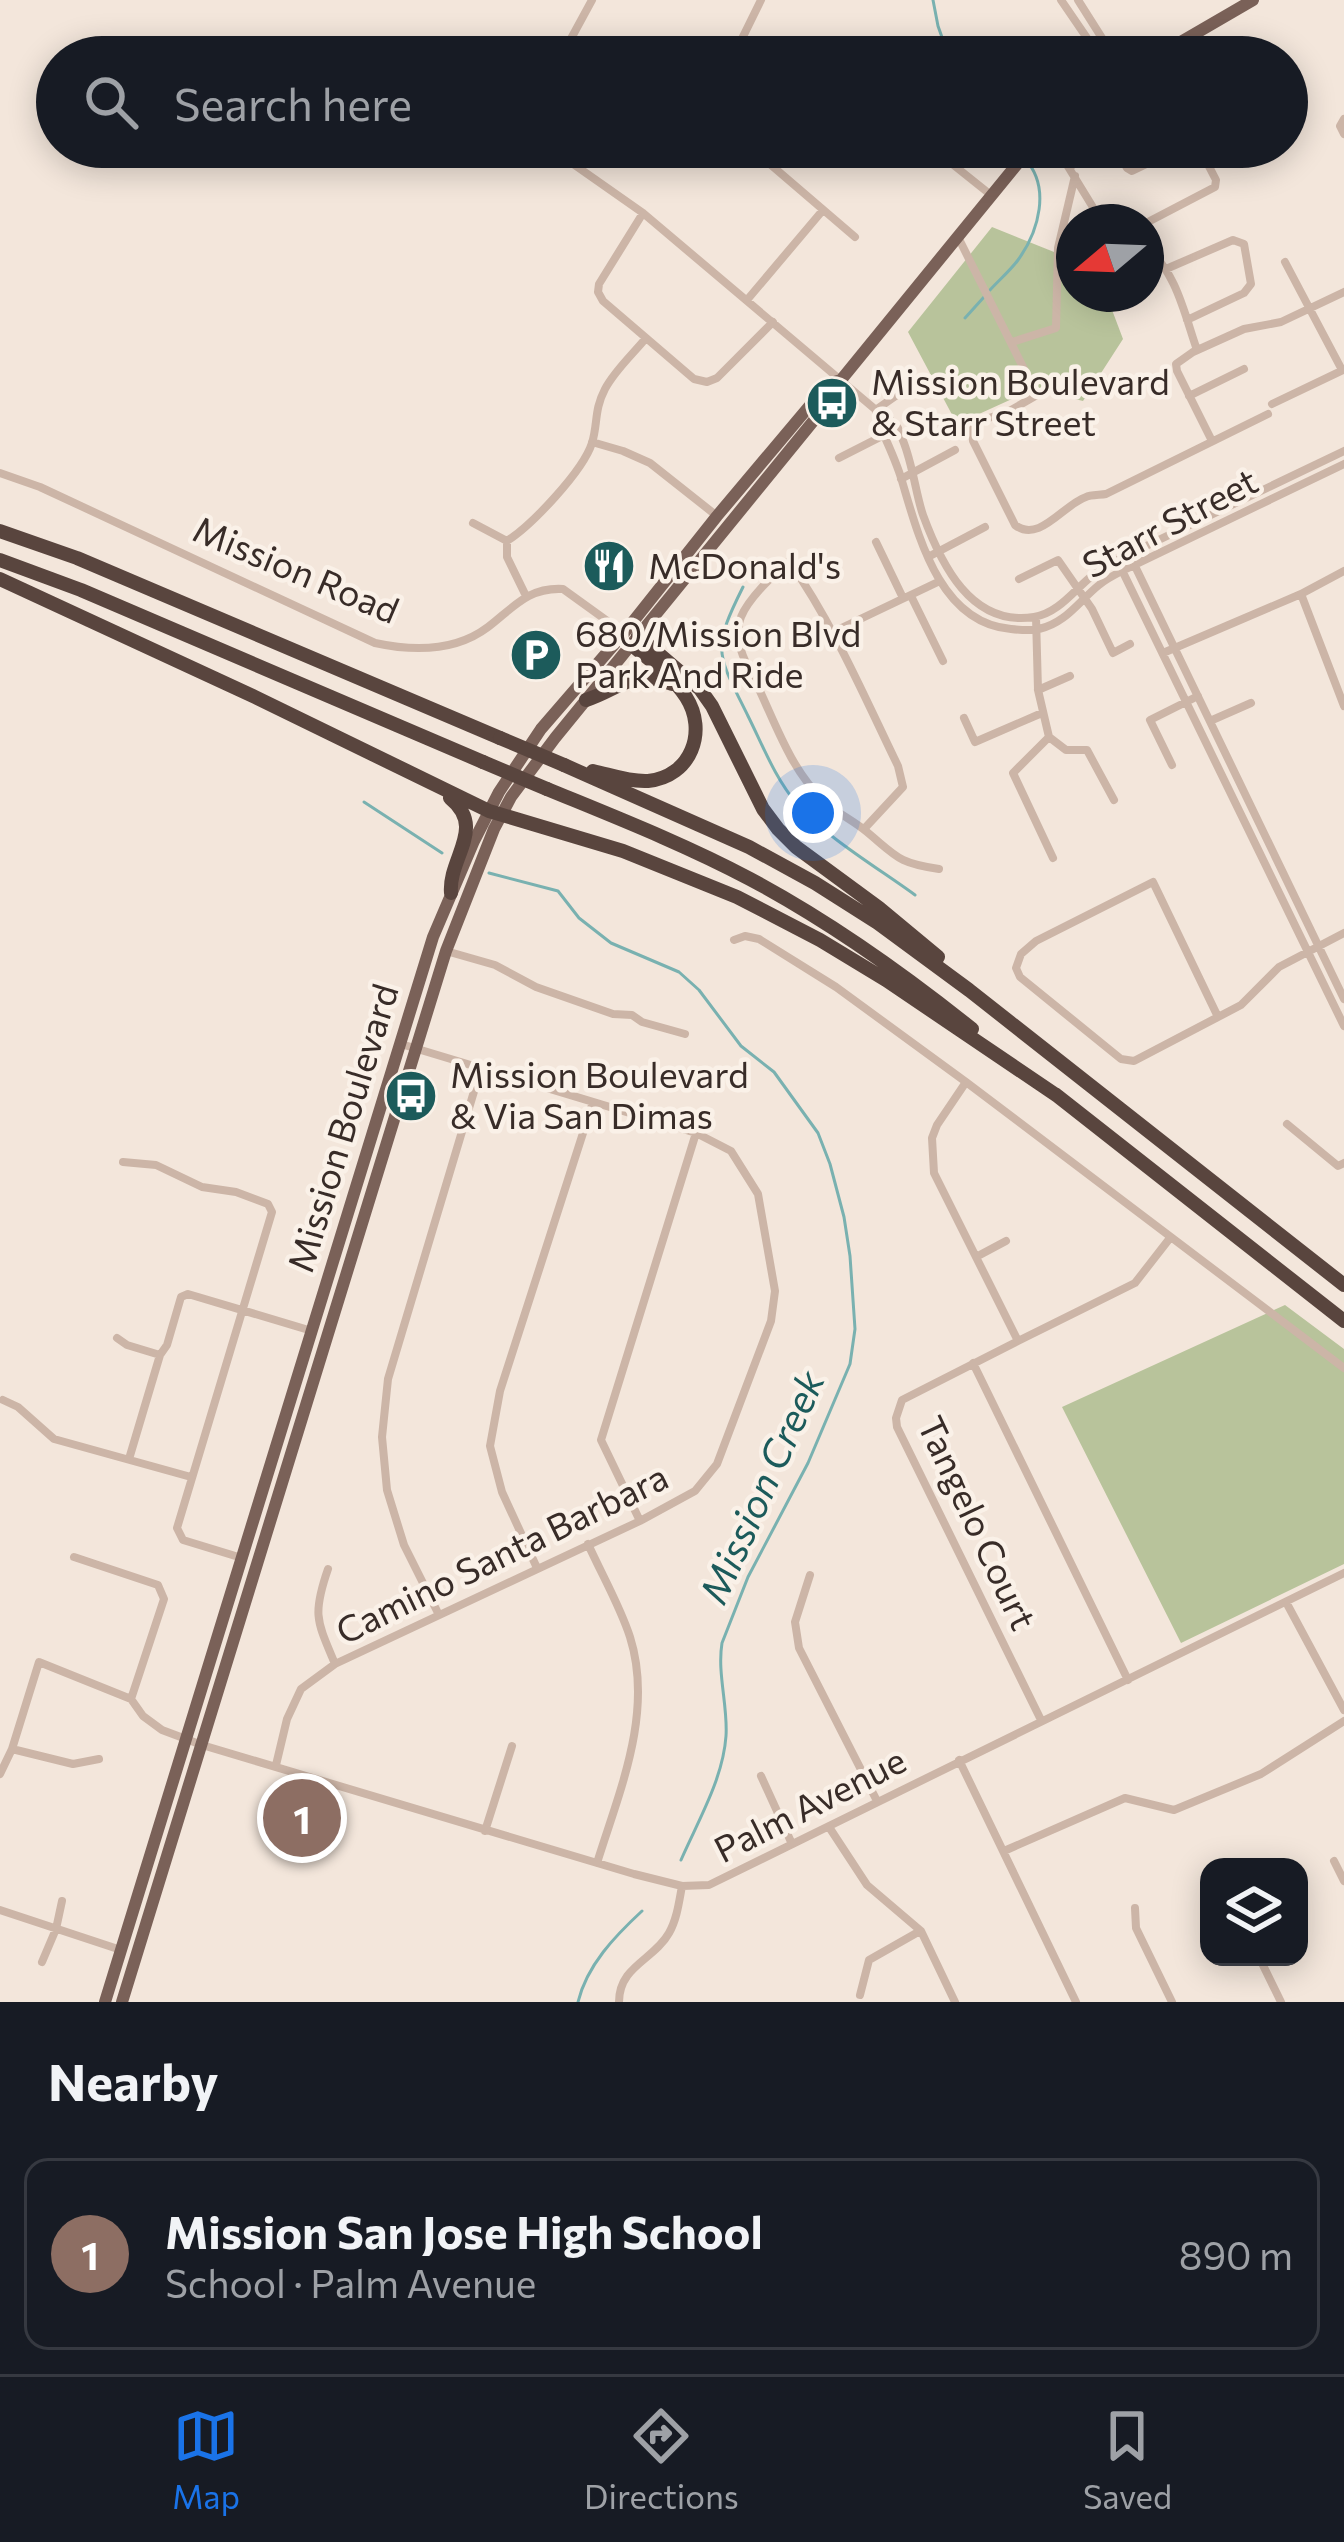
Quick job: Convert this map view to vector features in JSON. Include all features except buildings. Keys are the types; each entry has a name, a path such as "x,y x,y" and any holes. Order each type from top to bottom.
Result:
{"highway":[{"path":"0,530 94,565 564,765 732,838 799,874 894,934 1344,1285"},
{"path":"0,560 64,583 704,856 802,908 924,991 1344,1321"},
{"path":"0,579 495,813 661,864 782,919 886,980 1059,1097"},
{"path":"564,765 646,781 682,766 691,754 697,725 692,709 677,686 631,638"},
{"path":"631,638 700,689 778,829 902,926 998,1013"},
{"path":"586,700 634,679 677,686"},
{"path":"431,784 459,805 466,821 463,848 450,880 451,893"}],"main road":[{"path":"1191,36 1253,0"},
{"name":"Mission Boulevard","path":"105,2002 433,937 451,893 541,729 631,638 837,392 841,380 1013,168"},
{"name":"Mission Boulevard","path":"122,2002 446,951 495,813 586,700 717,516 828,384 841,380"}],"street":[{"path":"572,36 592,0"},
{"path":"743,36 761,0"},
{"path":"1061,0 1086,36"},
{"path":"1078,0 1101,36"},
{"path":"1344,119 1340,126 1344,134"},
{"path":"579,168 643,213 876,410 889,414 898,428 922,513 951,575 982,610 1005,617 1036,617 1038,690 1049,737 1066,750 1087,750 1114,800"},
{"path":"774,168 855,237"},
{"path":"957,168 991,195"},
{"path":"1069,168 1091,204"},
{"path":"1012,342 1056,328 1058,248 1076,168"},
{"path":"1164,214 1215,188 1210,168"},
{"path":"747,300 823,210"},
{"path":"643,213 598,292 694,379 717,378 772,322"},
{"path":"958,236 1036,395 1006,413 978,421 972,430 973,441 1022,531 1065,512 1078,500 1106,494 1212,441 1343,370 1285,262"},
{"path":"1166,269 1233,240 1244,244 1251,284 1244,293 1186,320"},
{"path":"1164,266 1197,350"},
{"path":"1212,441 1176,364 1244,329 1281,322 1344,292"},
{"path":"507,541 527,528 580,464 592,442 596,410 608,384 646,338"},
{"path":"1189,396 1244,368"},
{"path":"876,410 917,381"},
{"path":"876,410 911,517 957,604 976,620 1037,630"},
{"path":"839,458 898,428"},
{"path":"592,442 650,463 717,516"},
{"path":"901,479 955,450"},
{"name":"Starr Street","path":"1036,617 1056,608 1117,560 1344,452"},
{"name":"Starr Street","path":"1037,630 1065,619 1102,582 1344,464"},
{"name":"Mission Road","path":"0,472 375,643 423,649 456,643 488,627 526,596"},
{"path":"472,523 507,541"},
{"path":"928,556 985,527"},
{"path":"507,541 507,557 526,596 563,589 631,638"},
{"path":"876,542 943,661"},
{"path":"1129,554 1344,999"},
{"path":"1019,579 1058,560 1113,652 1130,644"},
{"path":"1117,560 1344,1026"},
{"path":"864,829 903,788 898,766 833,632 789,561 741,616 738,638 797,769 819,796 890,853 910,865 939,869"},
{"path":"1163,652 1344,571"},
{"path":"833,632 951,575"},
{"path":"1301,594 1344,706"},
{"path":"1038,690 1070,676"},
{"path":"1172,765 1150,720 1198,696"},
{"path":"1210,721 1251,703"},
{"path":"964,718 976,742 1042,713"},
{"path":"1049,737 1013,773 1053,858"},
{"path":"1218,1017 1153,882 1036,940 1021,954 1016,968 1121,1059 1134,1060 1218,1017 1241,1005 1279,967 1344,933"},
{"path":"734,940 745,936 781,950 966,1082 1344,1368"},
{"path":"446,951 495,965 536,987 613,1014 632,1015 685,1034"},
{"path":"401,1044 696,1132 601,1440 640,1520"},
{"path":"439,1616 404,1546 387,1490 382,1437 388,1379 481,1068"},
{"path":"966,1082 932,1138 934,1173 1018,1341"},
{"path":"537,1568 502,1492 490,1446 500,1391 593,1102"},
{"path":"1287,1124 1338,1166 1344,1163"},
{"name":"Camino Santa Barbara","path":"276,1765 287,1719 301,1689 335,1664 640,1520 695,1490 717,1464 771,1321 775,1291 758,1194 731,1151 696,1132"},
{"path":"123,1162 156,1165 202,1186 268,1204 272,1212 177,1528 183,1540 242,1558"},
{"name":"Tangelo Court","path":"1040,1720 896,1418 902,1400 1136,1283 1170,1238"},
{"path":"976,1256 1006,1241"},
{"path":"129,1459 182,1297 188,1294 312,1331"},
{"path":"117,1338 160,1355"},
{"path":"973,1364 1128,1680"},
{"path":"3,1400 54,1438 191,1477"},
{"path":"588,1544 631,1638 639,1695 632,1751 597,1863"},
{"path":"74,1557 158,1585 164,1599 131,1699"},
{"path":"328,1569 316,1603 318,1622 335,1664"},
{"name":"Palm Avenue","path":"12,1749 38,1662 131,1699 162,1730 202,1745 597,1863 682,1886 710,1885 1344,1573"},
{"path":"810,1575 795,1622 799,1648 877,1801"},
{"path":"1286,1602 1344,1710"},
{"path":"1004,1851 1125,1798 1174,1810 1261,1774 1344,1721"},
{"path":"485,1831 512,1746"},
{"path":"0,1774 12,1749 73,1764 99,1759"},
{"path":"959,1760 1076,2002"},
{"path":"761,1776 792,1844"},
{"path":"829,1826 867,1885 921,1931 955,2002"},
{"path":"1334,1861 1344,1881"},
{"path":"619,2002 628,1972 668,1937 682,1886"},
{"path":"42,1963 62,1901"},
{"path":"1135,1908 1136,1928 1172,2002"},
{"path":"0,1910 121,1950"},
{"path":"860,1994 869,1960 921,1931"},
{"path":"1263,1966 1281,2002"}],"green space":[{"path":"992,227 1056,253 1056,312 1113,312 1123,339 1083,401 1034,389 957,424 908,332"},
{"path":"1285,1305 1344,1349 1344,1564 1181,1643 1062,1407"}],"waterway":[{"path":"933,0 942,36"},
{"path":"990,290 1018,260 1032,236 1040,196 1032,168"},
{"path":"965,318 984,297"},
{"path":"743,587 722,639 724,664 776,773 797,804 822,828 915,895"},
{"path":"364,802 442,853"},
{"name":"Mission Creek","path":"489,873 558,891 579,918 611,943 679,972 699,990 741,1046 774,1072 818,1133 844,1217 855,1329 850,1364 808,1463 748,1577 722,1643 724,1752 681,1860"},
{"name":"Mission Creek","path":"578,2002 595,1964 642,1911"}],"place":[{"name":"Mission Boulevard & Starr Street","path":"832,403"},
{"name":"McDonald's","path":"609,566"},
{"name":"680/Mission Blvd Park And Ride","path":"536,655"},
{"name":"Mission Boulevard & Via San Dimas","path":"411,1096"},
{"name":"Mission San Jose High School","path":"302,1818"}]}
